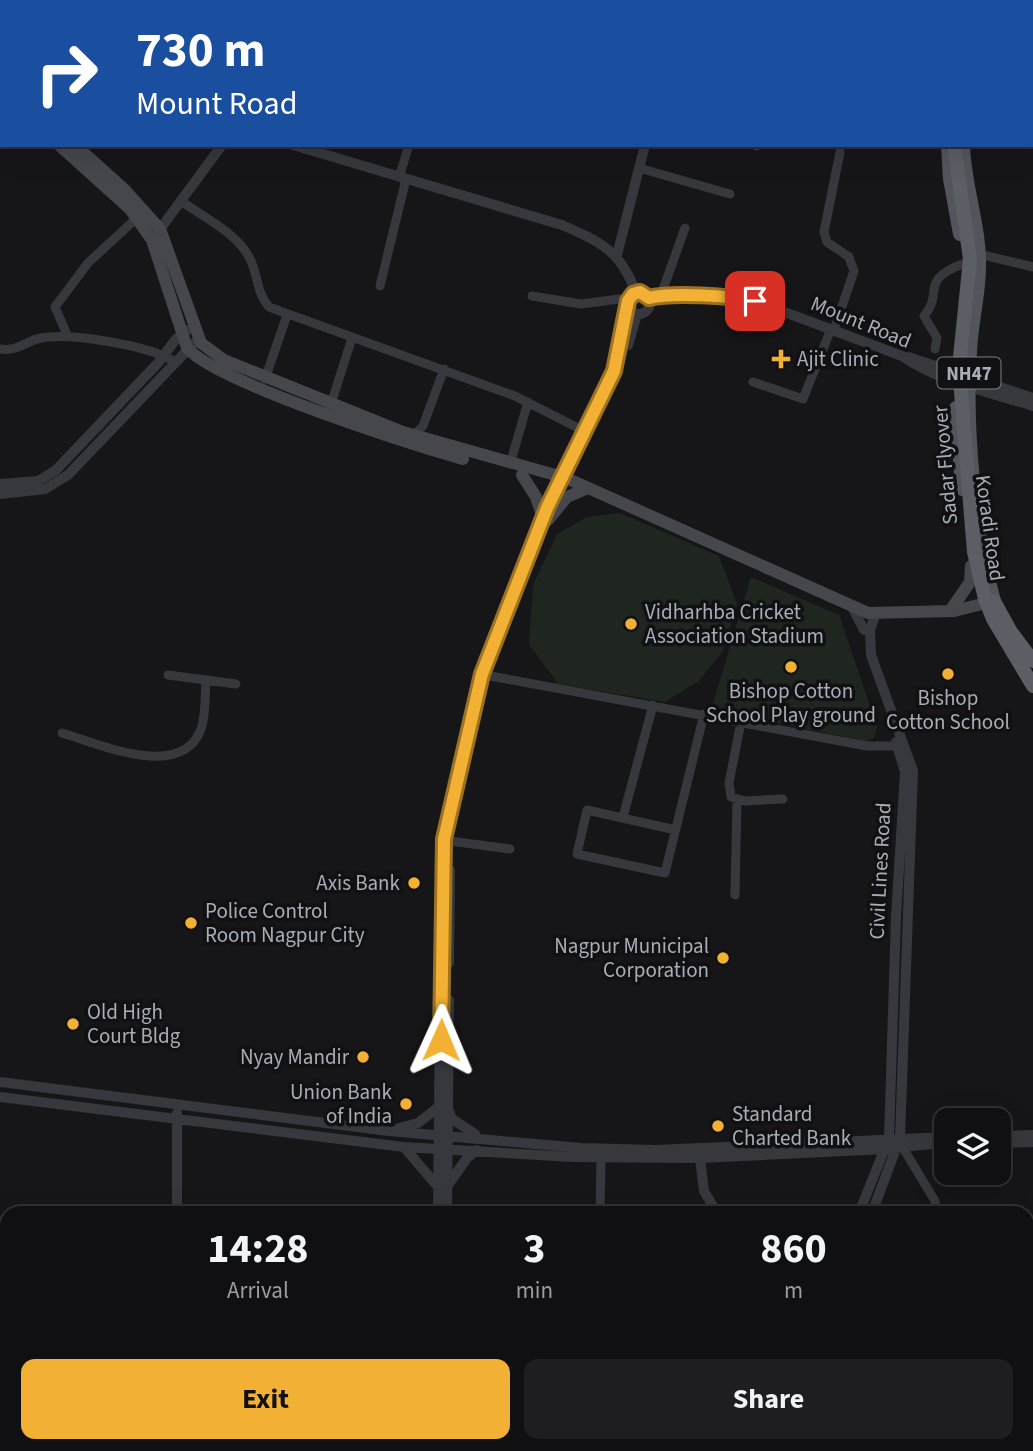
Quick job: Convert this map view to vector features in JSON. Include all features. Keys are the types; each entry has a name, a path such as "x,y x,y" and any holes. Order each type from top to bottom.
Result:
{"highway":[{"name":"Sadar Flyover","path":"959,147 960,173 976,269 965,343 965,390 978,542 988,595 997,617 1033,678"},
{"name":"Sadar Flyover","path":"959,147 970,259 959,367 974,552 993,619 1033,686"},
{"name":"NH47","path":"988,603 1033,661"},
{"path":"1018,671 1033,678"}],"main road":[{"path":"61,147 141,213"},
{"path":"77,147 141,213 156,234 192,333 224,360 265,379 414,435 584,487 872,613 950,611 988,603"},
{"name":"Koradi Road","path":"948,147 950,179 965,263 956,340 962,379 971,566 1018,671 1033,695"},
{"name":"NH47","path":"959,147 979,254 962,379 988,603"},
{"path":"192,333 187,348 215,368 309,406 421,447 522,475 563,481"},
{"path":"522,475 536,497 545,519 567,497 584,487"},
{"path":"950,611 970,582 971,566"}],"street":[{"path":"156,234 221,147"},
{"path":"380,286 409,147"},
{"path":"617,255 644,147"},
{"path":"317,149 403,178 562,225 592,238 617,255 629,273 633,304 621,367 586,432 545,519 485,662 444,839 446,981"},
{"path":"753,382 803,399 855,271 849,257 827,242 824,232 840,152"},
{"path":"639,168 730,194"},
{"path":"181,201 241,244 250,259 259,295 269,307 528,402 586,432"},
{"path":"68,337 55,307 88,263 141,213"},
{"path":"532,296 581,304 619,299 633,304 644,314 658,299 685,228"},
{"path":"979,254 1033,267"},
{"path":"935,349 937,338 924,316 930,309 934,282 948,270 965,263"},
{"path":"633,304 644,293 658,299"},
{"name":"Mount Road","path":"658,299 734,297 755,301 902,356 918,367 962,379 1033,406"},
{"path":"265,379 287,315"},
{"path":"0,484 38,481 56,470 164,355 192,333"},
{"path":"0,349 10,351 41,338 68,337 164,355 174,362"},
{"path":"331,404 352,338"},
{"path":"0,494 45,489 68,475 187,348"},
{"path":"414,435 423,426 444,369"},
{"path":"962,379 1033,397"},
{"path":"510,464 528,402"},
{"path":"439,1206 450,1149 445,1134 444,1105 450,841 485,675 545,519"},
{"path":"851,605 867,630 871,655 913,771 894,1144 874,1206"},
{"path":"867,630 894,612"},
{"path":"867,630 872,613"},
{"name":"Civil Lines Road","path":"867,630 865,659 905,772 896,917 894,1144"},
{"path":"168,675 236,684"},
{"path":"485,675 867,746 898,746"},
{"path":"62,733 133,755 161,758 175,754 196,738 201,729 206,680"},
{"path":"623,817 653,705"},
{"path":"676,830 587,810 577,854 665,873 676,830 704,714"},
{"path":"741,722 729,783 731,797 737,800 783,799"},
{"path":"735,895 737,800"},
{"path":"450,841 510,849"},
{"path":"0,1082 177,1107 389,1131 580,1148 655,1150 934,1143"},
{"path":"0,1097 404,1147 601,1157 700,1158 934,1139"},
{"path":"389,1131 418,1122 444,1105"},
{"path":"444,1105 452,1119 463,1129 487,1139"},
{"path":"177,1107 177,1206"},
{"path":"445,1134 438,1149 446,1206"},
{"path":"1011,1136 1033,1135"},
{"path":"1011,1143 1033,1142"},
{"path":"863,1206 894,1144"},
{"path":"894,1144 935,1201 935,1206"},
{"path":"404,1147 442,1187"},
{"path":"442,1187 477,1150"},
{"path":"600,1206 601,1157"},
{"path":"700,1158 704,1191 713,1206"}],"shaded area":[{"name":"Vidharhba Cricket Association Stadium","path":"620,513 719,556 737,604 723,651 699,681 665,702 558,684 529,644 533,585 557,534 587,517"},
{"name":"Bishop Cotton School Play ground","path":"751,577 839,615 877,726 874,738 866,741 711,710"}],"place":[{"name":"Ajit Clinic","path":"781,359"},
{"name":"Vidharhba Cricket Association Stadium","path":"631,624"},
{"name":"Bishop Cotton School Play ground","path":"791,667"},
{"name":"Bishop Cotton School","path":"948,674"},
{"name":"Axis Bank","path":"414,883"},
{"name":"Police Control Room Nagpur City","path":"191,923"},
{"name":"Nagpur Municipal Corporation","path":"723,958"},
{"name":"Old High Court Bldg","path":"73,1024"},
{"name":"Nyay Mandir","path":"363,1057"},
{"name":"Union Bank of India","path":"406,1104"},
{"name":"Standard Charted Bank","path":"718,1126"}],"route":[{"path":"441,1040 444,839 485,662 547,508 614,371 621,350 628,301 633,294 640,292 649,298 661,295 734,297 755,301"}]}
